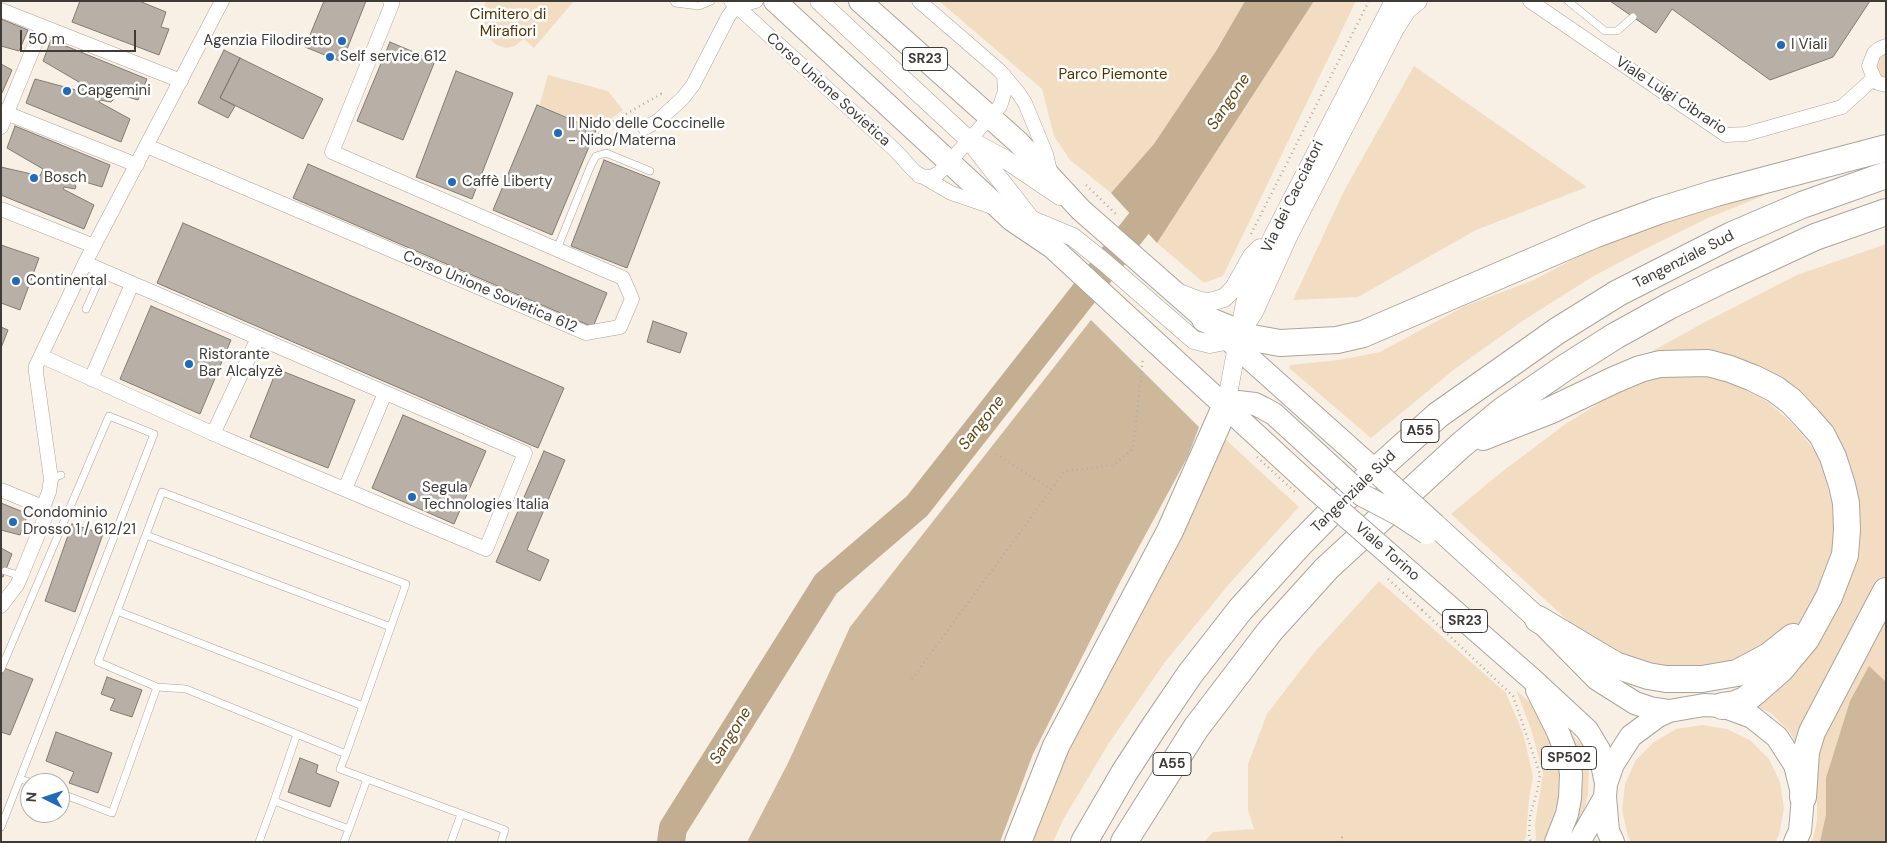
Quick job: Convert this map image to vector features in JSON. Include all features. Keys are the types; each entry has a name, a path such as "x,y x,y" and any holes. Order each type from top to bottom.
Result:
{"highway":[{"path":"1205,319 1245,328 1280,343 1337,340 1363,334 1596,234 1658,211 1734,188 1886,148"},
{"name":"Tangenziale Sud","path":"1084,842 1124,773 1154,727 1190,674 1240,610 1342,501 1438,415 1557,331 1618,293 1732,235 1802,205 1886,176"},
{"name":"A55","path":"1124,842 1196,728 1270,631 1327,568 1460,446 1502,411 1563,369 1663,310 1722,280 1815,237 1886,212"},
{"path":"1460,446 1550,411 1640,369 1660,364 1708,363 1730,369 1775,389 1791,401 1822,435 1834,457 1846,503 1848,530 1845,555 1838,576 1806,639 1768,682 1745,700 1722,706"},
{"path":"1018,842 1056,746 1170,531 1226,405"},
{"path":"1803,797 1806,752 1812,732 1886,591"},
{"path":"1538,619 1614,665 1648,676 1684,680 1721,677 1754,666 1781,648 1821,611"}],"main road":[{"name":"Corso Unione Sovietica","path":"775,1 1012,220 1062,247 1101,292"},
{"name":"SR23","path":"860,1 1018,142 1087,216 1205,319"},
{"name":"Viale Torino","path":"1101,292 1226,405 1315,489 1533,680 1587,730 1594,739 1602,760 1608,831 1613,842"},
{"path":"1245,328 1266,373 1354,452 1431,530"},
{"path":"1226,405 1238,402 1255,404 1274,414 1362,495 1431,530 1461,549 1538,619 1597,679 1635,703 1669,711"},
{"name":"SP502","path":"1533,680 1558,732 1569,760 1571,774 1570,798 1564,823 1556,842"},
{"path":"1578,842 1605,791 1613,764 1631,736 1658,716 1669,711 1704,705 1722,706 1752,717 1777,737 1795,765 1803,797 1800,831 1795,842"}],"street":[{"path":"1,606 18,585 46,515 43,506 56,477 36,366 85,263 222,1"},
{"path":"645,128 659,120 694,85 734,3 756,1"},
{"path":"819,1 969,140 1030,219 1062,247 1119,274 1194,340 1210,344 1245,328"},
{"path":"919,1 1004,75 1018,91 1025,103 1046,154 1053,180"},
{"name":"Via dei Cacciatori","path":"1226,405 1245,328 1247,295 1273,236 1394,1"},
{"name":"Via dei Cacciatori","path":"1245,328 1289,235 1396,27 1407,10 1418,1"},
{"name":"Viale Luigi Cibrario","path":"1530,1 1726,135 1746,134 1842,107 1880,82"},
{"name":"Corso Unione Sovietica 612","path":"147,146 586,333 620,327 632,299 623,278 332,152 391,2"},
{"name":"Corso Unione Sovietica","path":"734,3 895,150 919,176 951,193 1001,210"},
{"path":"1,10 181,81"},
{"path":"1,127 4,112 42,27"},
{"path":"1880,82 1870,72 1871,59 1879,49 1886,46"},
{"path":"919,176 931,176 939,173 990,117 1003,99 1004,75"},
{"path":"4,112 137,164"},
{"path":"969,140 1006,159 1087,216"},
{"path":"1,209 94,246"},
{"path":"1172,290 1200,301 1210,302 1224,298 1234,288 1252,256 1273,236"},
{"path":"41,356 213,434 486,548 525,454 85,263"},
{"path":"91,379 132,284"},
{"path":"213,434 258,338"},
{"path":"346,489 386,393"},
{"path":"1,490 43,506"}],"lane":[{"path":"674,1 675,3 699,6 711,1"},
{"path":"1568,1 1605,31 1617,31 1633,18"},
{"path":"557,249 596,156 606,153 650,171"},
{"path":"86,309 103,271"},
{"path":"1,669 109,416 154,434 22,773"},
{"path":"346,754 186,689 157,687 98,662 162,492 406,584 346,754 340,769 505,830 501,842"},
{"path":"146,535 391,627"},
{"path":"5,571 21,576"},
{"path":"117,612 362,706"},
{"path":"70,798 112,813 157,687"},
{"path":"259,842 297,734"},
{"path":"1,827 20,779"},
{"path":"344,842 367,779"},
{"path":"274,801 348,829"},
{"path":"451,842 461,814"}],"path":[{"path":"1249,239 1369,1"},
{"path":"596,156 600,129 627,112 661,94 671,109"},
{"path":"912,679 1065,472 1114,465 1133,448 1143,355"},
{"path":"122,374 202,408"},
{"path":"996,454 1052,490"},
{"path":"1422,610 1513,696 1540,774 1530,816 1529,837 1531,842"},
{"path":"1339,842 1343,836"}],"green space":[{"name":"Cimitero di Mirafiori","path":"487,1 574,1 534,48 524,39 515,46 506,48 497,45 487,37 484,30 484,19 490,9 484,5"},
{"name":"Parco Piemonte","path":"939,1 1245,1 1216,51 1154,145 1111,193 1070,160 1054,136 1042,89"},
{"path":"1314,1 1356,1 1223,276 1204,283 1157,243"},
{"path":"1886,50 1886,80 1878,76 1875,59"},
{"path":"1414,66 1587,187 1476,230 1358,297 1293,300 1344,191"},
{"path":"548,75 608,91 623,110 596,130 539,106"},
{"path":"1762,192 1763,196 1708,218 1592,277 1524,320 1456,368 1371,438 1289,368 1290,365 1339,360 1380,352 1465,306 1534,280 1604,243 1656,223"},
{"path":"1886,244 1886,578 1795,742 1790,732 1771,713 1755,706 1857,531 1854,476 1829,427 1794,390 1649,353 1797,275"},
{"path":"1680,375 1725,380 1768,402 1795,426 1817,454 1832,505 1834,532 1830,568 1808,613 1791,632 1726,669 1642,669 1586,637 1451,514 1499,474 1564,425 1612,395 1632,384 1655,377"},
{"path":"1224,438 1299,507 1230,583 1165,662 1109,743 1063,820 1053,842 1028,842 1038,810"},
{"path":"1379,581 1506,693 1523,733 1533,776 1526,837 1523,842 1204,842 1213,832 1254,829 1248,810 1248,764 1267,714 1313,654"},
{"path":"1886,608 1886,842 1812,842 1817,820 1817,800 1812,768 1820,734"},
{"path":"1516,690 1536,708 1562,765 1563,795 1546,842 1536,841 1535,824 1543,773 1531,729"},
{"path":"1702,725 1727,729 1750,740 1769,759 1780,782 1784,808 1779,835 1775,842 1631,842 1628,837 1622,810 1625,784 1636,760 1654,742 1676,729"},
{"path":"1566,728 1582,745 1589,768 1588,795 1578,830 1569,842"}],"shaded area":[{"path":"1091,320 1199,427 1188,456 1121,580 1033,754 1000,842 747,842 788,763 850,627"},
{"path":"1869,666 1886,682 1886,842 1820,842 1826,815 1826,778 1850,701"}],"water":[{"path":"1245,1 1314,1 1157,243 1111,193 1154,144 1216,51"}],"building":[{"path":"80,1 139,1 166,12 161,27 169,29 159,55 72,22"},
{"path":"324,1 366,1 342,62 305,47"},
{"name":"I Viali","path":"1610,1 1870,1 1833,57 1770,80 1672,9 1656,33"},
{"path":"1,19 28,30 19,51 1,46"},
{"name":"Capgemini","path":"51,40 147,79 138,100 104,90 103,93 111,96 113,100 111,102 100,100 99,102 130,119 121,142 26,103 35,79 76,90 79,82 43,61"},
{"path":"390,42 435,61 403,140 357,121"},
{"path":"224,50 240,58 220,98 235,106 228,118 198,103"},
{"path":"240,58 323,99 303,139 220,98"},
{"path":"1,64 12,70 2,93 1,93"},
{"path":"456,71 513,93 472,199 416,177"},
{"path":"537,105 596,130 552,235 493,210"},
{"name":"Bosch","path":"15,126 110,165 102,187 68,177 66,179 74,182 76,187 75,189 64,187 63,189 94,205 84,229 1,195 1,167 40,176 43,169 7,148"},
{"path":"604,160 660,182 627,268 571,246"},
{"path":"308,164 607,293 593,327 293,198"},
{"path":"183,223 564,388 538,448 157,283"},
{"name":"Continental","path":"1,245 39,258 20,310 1,303"},
{"path":"151,306 231,340 200,414 120,379"},
{"path":"653,321 687,333 680,353 647,342"},
{"path":"1,327 8,330 1,348"},
{"path":"277,369 355,400 328,468 250,437"},
{"path":"403,415 486,451 454,524 372,488"},
{"path":"544,451 565,460 527,550 549,560 540,581 496,562"},
{"name":"Condominio Drosso 1 / 612/21","path":"1,503 28,514 20,535 1,530"},
{"path":"72,524 103,534 75,612 45,601"},
{"name":"Condominio Drosso 1 / 612/21","path":"1,548 12,554 3,577 1,577"},
{"path":"4,668 33,679 10,735 1,732 1,676"},
{"path":"107,677 142,690 132,717 110,710 115,699 101,694"},
{"path":"56,732 112,753 98,793 70,783 74,772 46,761"},
{"path":"300,758 318,765 316,773 339,782 330,807 288,792"}],"waterway":[{"name":"Sangone","path":"671,842 673,828 826,584 917,506 1162,194"}],"place":[{"name":"Agenzia Filodiretto","path":"342,41"},
{"name":"I Viali","path":"1781,45"},
{"name":"Self service 612","path":"330,57"},
{"name":"Capgemini","path":"67,91"},
{"name":"Il Nido delle Coccinelle - Nido/Materna","path":"558,133"},
{"name":"Bosch","path":"34,178"},
{"name":"Caffè Liberty","path":"452,182"},
{"name":"Continental","path":"16,281"},
{"name":"Ristorante Bar Alcalyzè","path":"189,364"},
{"name":"Segula Technologies Italia","path":"412,497"},
{"name":"Condominio Drosso 1 / 612/21","path":"13,522"}]}
